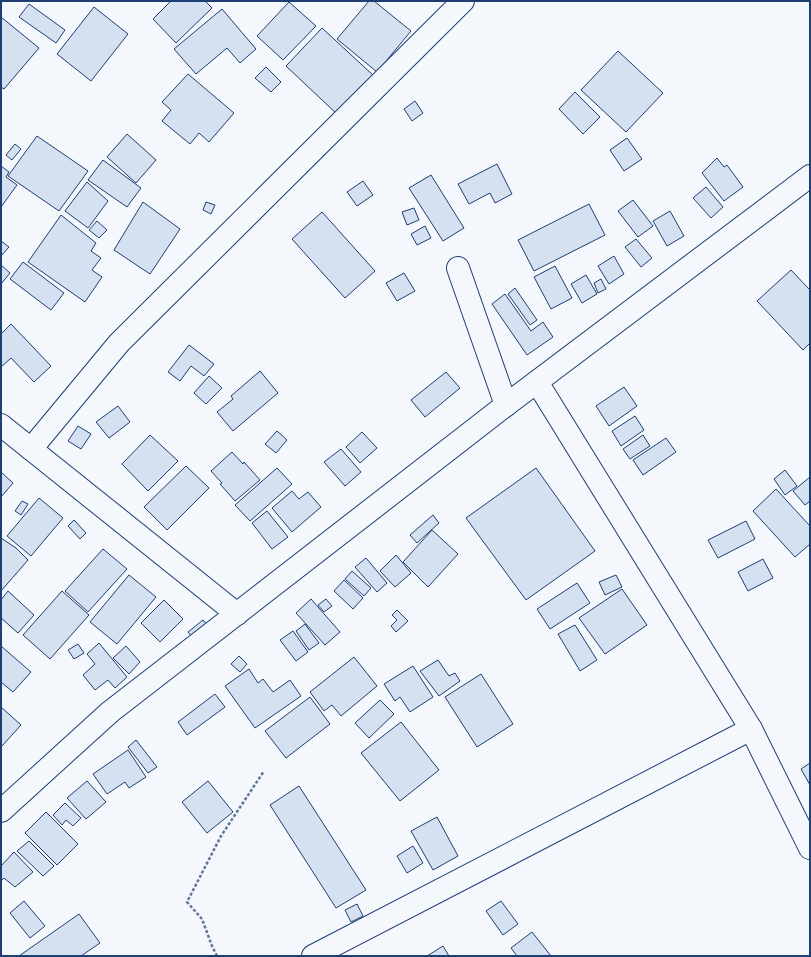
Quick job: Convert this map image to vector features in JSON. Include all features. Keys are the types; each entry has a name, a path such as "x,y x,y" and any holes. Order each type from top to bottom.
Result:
{"street":[{"path":"31,449 119,343 463,1"},
{"path":"1,811 110,712 506,405 810,176"},
{"path":"458,268 506,405"},
{"path":"537,382 750,729 810,848"},
{"path":"1,425 237,614"},
{"path":"313,956 750,729"}],"path":[{"path":"217,956 202,919 187,902 221,836 264,771"}],"building":[{"path":"171,1 205,1 212,8 176,43 153,19"},
{"path":"369,1 374,1 411,31 377,72 337,39"},
{"path":"289,2 316,26 283,60 257,36"},
{"path":"29,4 65,30 56,43 19,17"},
{"path":"94,7 128,34 91,81 57,54"},
{"path":"222,9 256,49 240,63 227,48 196,74 174,49"},
{"path":"1,17 39,48 4,89 1,87"},
{"path":"322,28 374,76 338,115 286,66"},
{"path":"618,51 663,93 626,132 581,90"},
{"path":"266,67 281,82 271,92 255,78"},
{"path":"188,74 234,113 209,142 199,133 190,144 162,121 171,110 162,102"},
{"path":"575,92 600,117 583,134 559,109"},
{"path":"415,101 423,113 412,121 404,109"},
{"path":"127,134 156,160 136,183 107,157"},
{"path":"37,136 88,171 59,211 8,176"},
{"path":"627,138 642,159 624,171 610,150"},
{"path":"15,144 21,149 12,160 6,155"},
{"path":"717,158 724,167 727,165 743,187 724,201 702,173"},
{"path":"103,160 141,188 127,207 88,180"},
{"path":"497,164 512,194 495,203 490,193 469,204 458,184"},
{"path":"1,166 9,172 6,177 17,185 1,207"},
{"path":"431,175 464,228 443,241 409,188"},
{"path":"363,181 373,195 357,206 347,192"},
{"path":"87,182 108,201 88,228 65,211"},
{"path":"706,187 723,207 711,218 693,198"},
{"path":"633,200 653,226 638,237 618,211"},
{"path":"143,202 180,229 150,274 114,250"},
{"path":"206,202 215,205 211,214 203,210"},
{"path":"589,204 605,235 534,271 518,240"},
{"path":"414,208 419,220 407,225 402,212"},
{"path":"670,211 684,236 667,246 653,221"},
{"path":"322,212 375,271 345,298 292,239"},
{"path":"61,215 96,243 91,251 101,258 92,270 102,277 85,302 28,262"},
{"path":"97,221 107,230 99,238 89,230"},
{"path":"425,226 431,238 417,245 411,234"},
{"path":"636,239 652,258 641,267 625,247"},
{"path":"1,241 9,247 1,256"},
{"path":"614,256 624,274 609,284 598,266"},
{"path":"23,262 64,293 51,310 10,279"},
{"path":"1,265 10,273 1,284"},
{"path":"555,266 572,298 551,309 534,277"},
{"path":"791,270 810,290 810,343 803,350 757,301"},
{"path":"404,273 415,291 397,301 386,283"},
{"path":"586,275 597,294 582,303 571,284"},
{"path":"601,279 606,289 598,293 594,283"},
{"path":"515,288 537,320 530,325 508,294"},
{"path":"505,294 531,331 543,322 553,337 527,355 492,304"},
{"path":"11,324 51,366 34,382 11,358 1,367 1,334"},
{"path":"189,345 214,364 204,376 191,366 180,381 168,372"},
{"path":"260,371 278,393 233,431 217,412 233,399 231,396"},
{"path":"446,372 460,388 425,417 411,400"},
{"path":"209,376 222,388 206,404 194,393"},
{"path":"624,387 637,406 609,426 596,406"},
{"path":"118,406 130,422 109,438 96,422"},
{"path":"635,416 644,430 621,446 612,431"},
{"path":"78,426 91,434 81,449 68,441"},
{"path":"277,431 287,440 276,453 265,444"},
{"path":"362,432 377,448 360,463 346,447"},
{"path":"150,435 178,461 148,491 122,464"},
{"path":"643,435 650,446 630,459 623,449"},
{"path":"666,438 676,452 643,475 633,460"},
{"path":"341,449 361,472 345,486 324,462"},
{"path":"232,452 243,464 244,462 260,480 235,501 211,471"},
{"path":"186,466 209,488 167,530 144,507"},
{"path":"277,468 292,484 250,521 235,505"},
{"path":"536,468 595,551 526,600 466,518"},
{"path":"785,470 797,486 785,495 774,479"},
{"path":"1,472 13,483 1,497"},
{"path":"810,477 810,501 805,505 793,491"},
{"path":"776,489 810,526 810,544 795,557 753,511"},
{"path":"292,491 299,499 308,492 321,507 292,532 272,508"},
{"path":"39,498 63,518 31,556 7,536"},
{"path":"22,501 28,504 21,515 15,511"},
{"path":"267,511 288,537 272,549 252,523"},
{"path":"433,515 439,523 417,543 410,535"},
{"path":"74,520 86,533 80,539 68,526"},
{"path":"746,521 755,539 718,558 708,540"},
{"path":"432,530 458,554 428,587 403,562"},
{"path":"1,538 16,548 28,560 1,591"},
{"path":"103,549 127,569 88,612 65,591"},
{"path":"396,555 411,573 395,587 380,571"},
{"path":"366,558 387,583 377,592 355,567"},
{"path":"763,559 773,578 748,591 738,572"},
{"path":"352,571 371,588 364,596 345,579"},
{"path":"129,575 156,597 117,644 90,622"},
{"path":"616,575 622,587 605,595 599,582"},
{"path":"344,580 363,598 353,609 334,591"},
{"path":"577,583 590,603 550,629 537,609"},
{"path":"622,589 647,625 605,654 579,618"},
{"path":"8,591 34,615 18,633 1,618 1,600"},
{"path":"62,591 89,615 50,659 23,635"},
{"path":"311,599 340,632 325,645 296,613"},
{"path":"326,599 332,606 324,612 318,605"},
{"path":"164,600 183,619 160,642 141,623"},
{"path":"397,610 408,621 396,632 391,626 397,620 392,615"},
{"path":"203,620 208,626 193,638 188,632"},
{"path":"305,624 319,643 309,650 296,631"},
{"path":"575,625 597,660 580,671 558,634"},
{"path":"293,631 308,652 296,661 280,640"},
{"path":"99,643 127,677 115,688 108,680 95,690 83,675 95,664 87,654"},
{"path":"78,644 84,653 74,659 68,650"},
{"path":"1,646 31,672 13,692 1,682"},
{"path":"126,646 140,662 129,674 113,658"},
{"path":"239,656 247,664 240,672 231,664"},
{"path":"354,657 377,686 341,716 332,705 324,711 310,692"},
{"path":"438,660 449,676 455,673 460,681 439,696 420,671"},
{"path":"413,666 433,697 410,712 400,697 395,701 384,684"},
{"path":"249,669 258,683 263,679 273,692 290,680 301,696 255,728 225,686"},
{"path":"481,674 513,724 477,747 445,697"},
{"path":"215,694 225,707 187,735 178,722"},
{"path":"310,697 330,724 286,758 265,731"},
{"path":"380,700 394,714 369,738 355,723"},
{"path":"1,707 21,725 2,746 1,746"},
{"path":"401,722 439,770 400,801 361,753"},
{"path":"136,740 157,767 148,773 128,747"},
{"path":"128,750 146,777 129,788 125,782 107,794 93,774"},
{"path":"810,763 810,785 801,769"},
{"path":"87,781 106,802 86,819 67,798"},
{"path":"208,781 233,812 207,833 182,802"},
{"path":"299,786 366,890 336,908 270,805"},
{"path":"65,803 81,818 73,826 66,820 62,825 53,815"},
{"path":"46,812 78,844 57,865 25,833"},
{"path":"437,817 458,856 433,870 411,831"},
{"path":"29,841 54,866 43,876 17,851"},
{"path":"413,846 423,863 407,873 397,856"},
{"path":"14,852 33,872 15,887 4,878 1,881 1,866"},
{"path":"24,901 45,926 30,938 10,913"},
{"path":"501,901 518,924 503,935 486,911"},
{"path":"357,904 363,916 351,922 345,910"},
{"path":"79,914 100,943 81,956 19,956"},
{"path":"532,932 551,956 517,956 511,948"},
{"path":"443,946 449,956 427,956"}]}
